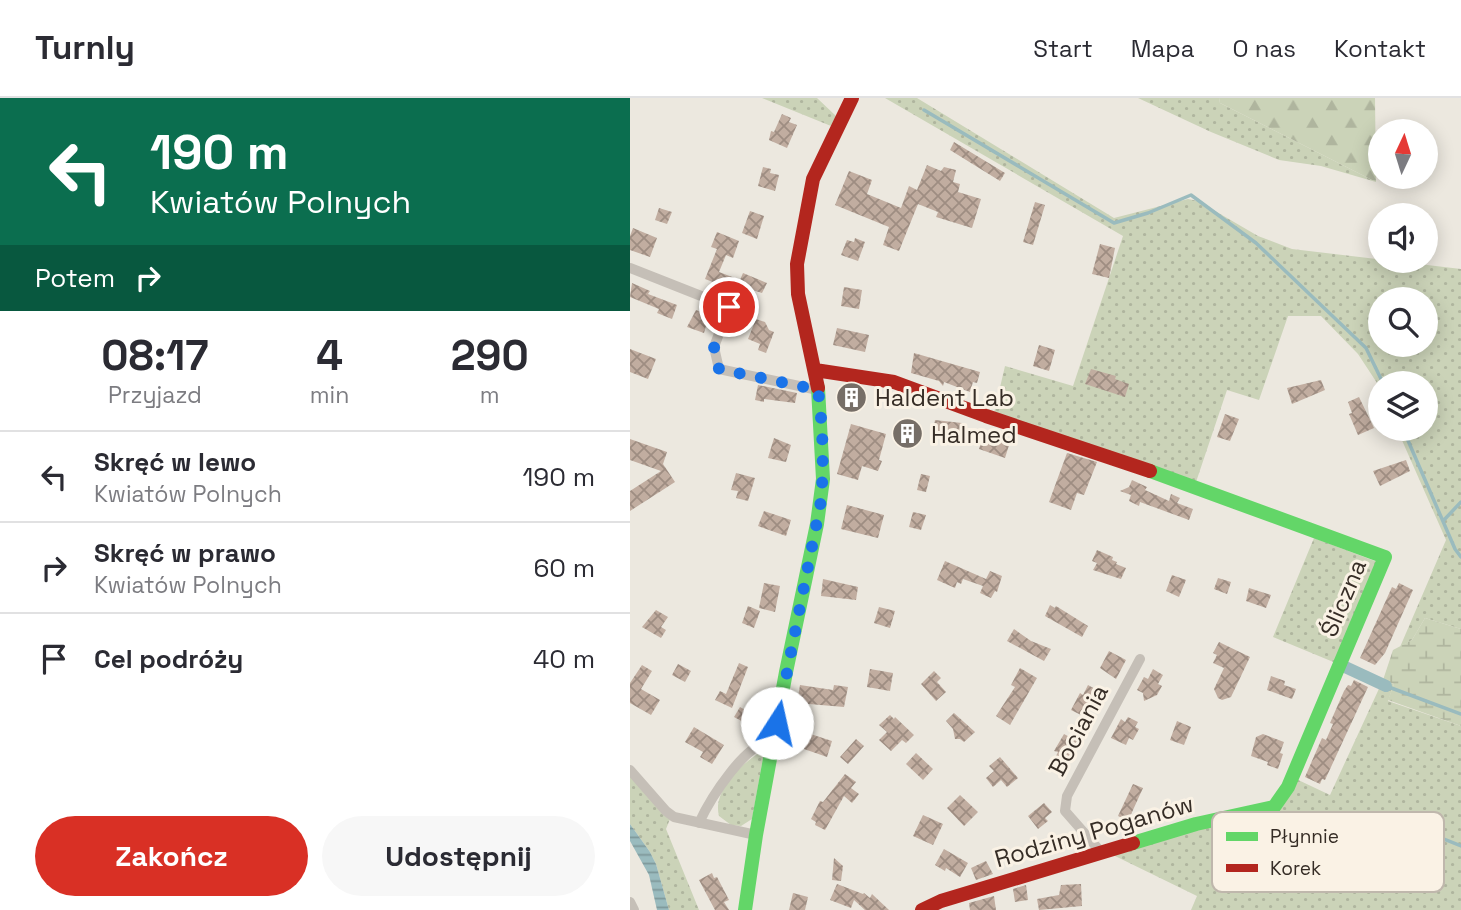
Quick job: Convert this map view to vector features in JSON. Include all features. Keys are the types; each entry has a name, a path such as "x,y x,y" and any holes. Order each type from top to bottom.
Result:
{"street":[{"path":"745,910 756,835 821,501 823,440 818,390 798,294 797,264 813,179 852,98"},
{"path":"630,268 729,307 714,347 719,369 818,390"},
{"name":"Śliczna","path":"815,370 894,382 986,416 1112,456 1385,557 1288,787 1279,801"},
{"name":"Bociania","path":"1101,852 1065,811 1067,796 1140,659"},
{"path":"699,822 716,791 747,755 762,743 774,741"},
{"path":"630,770 666,811 684,820 756,835"},
{"name":"Rodziny Poganów","path":"1253,812 1274,807 1279,801"},
{"name":"Rodziny Poganów","path":"922,910 940,901 1212,821"},
{"path":"630,902 634,910"}],"green space":[{"path":"762,98 817,98 836,116 831,126"},
{"path":"885,98 917,98 1114,218 1188,199 1198,201 1258,236 1292,249 1368,258 1368,273 1438,273 1438,266 1461,269 1461,629 1425,618 1412,640 1400,647 1446,540 1402,441 1438,441 1438,371 1369,371 1358,354 1321,316 1288,316 1259,400 1227,390 1195,485 994,413 1005,366 1073,386 1123,236"},
{"path":"1138,98 1219,98 1220,103 1368,180 1321,166 1279,160"},
{"path":"1219,98 1375,98 1375,119 1368,119 1368,178 1220,103"},
{"path":"1314,538 1388,566 1343,666 1273,637"},
{"path":"1425,618 1461,629 1461,726 1388,700 1394,684 1383,680 1393,650 1412,640"},
{"path":"1383,680 1394,684 1388,701 1461,726 1461,910 1191,910 1197,896 1113,855 1212,824 1212,892 1444,892 1444,812 1265,812 1278,809 1294,778 1330,795"},
{"path":"762,751 764,753 752,819 741,826 731,825 719,816 720,797 738,770"},
{"path":"630,774 670,819 666,829 699,910 669,910 656,864 630,824"}],"water":[{"path":"630,824 656,864 669,910 657,910 649,875 630,841"}],"building":[{"path":"782,114 791,118 789,122 797,125 787,148 769,140 771,131 774,132"},
{"path":"954,142 1005,173 1000,181 950,150"},
{"path":"927,165 941,171 944,167 956,170 953,182 960,184 958,192 981,199 972,228 936,217 938,212 918,204 899,251 883,245 889,227 835,205 849,171 872,180 867,194 901,208 909,186 917,190"},
{"path":"763,167 771,169 770,173 779,175 775,191 758,186"},
{"path":"1035,202 1045,205 1033,245 1023,242"},
{"path":"659,208 672,212 667,224 655,220"},
{"path":"750,211 764,216 757,239 742,233"},
{"path":"633,228 657,238 650,257 630,250"},
{"path":"717,232 739,241 733,258 726,255 719,272 740,280 743,273 767,283 762,293 752,290 749,299 705,279 717,249 711,247"},
{"path":"855,238 865,242 858,261 841,255 847,240 854,242"},
{"path":"1100,244 1115,248 1109,278 1092,274"},
{"path":"632,283 650,291 648,294 677,305 672,319 657,313 659,309 630,297"},
{"path":"844,287 862,290 859,309 841,306"},
{"path":"696,310 709,315 704,333 687,327"},
{"path":"756,319 765,322 769,330 774,332 766,353 758,350 760,344 748,339"},
{"path":"837,328 869,335 865,352 833,345"},
{"path":"1039,345 1055,350 1049,371 1033,366"},
{"path":"630,349 656,359 648,379 630,372"},
{"path":"914,353 980,372 977,383 973,382 970,392 944,382 943,386 939,381 911,373"},
{"path":"1091,369 1116,376 1115,379 1129,384 1125,397 1085,384"},
{"path":"1321,380 1325,390 1292,404 1287,388"},
{"path":"758,385 797,393 795,403 755,400"},
{"name":"Haldent Lab","path":"841,387 864,388 863,407 840,406"},
{"path":"1359,397 1368,416 1368,431 1358,435 1349,414 1352,413 1348,402"},
{"path":"1225,414 1239,419 1230,441 1217,437"},
{"path":"935,420 962,423 960,436 933,431"},
{"name":"Halmed","path":"903,423 919,426 917,439 913,438 912,446 895,443 897,430"},
{"path":"851,424 886,434 878,471 862,466 858,480 837,474"},
{"path":"984,434 1010,442 1005,458 979,449"},
{"path":"774,438 791,445 786,462 768,458"},
{"path":"630,439 667,452 663,464 675,482 630,511 630,491 661,471 630,460"},
{"path":"1067,453 1097,462 1084,495 1077,493 1071,510 1049,502"},
{"path":"1406,460 1410,471 1380,486 1373,471"},
{"path":"736,473 755,478 748,501 736,498 738,491 731,490"},
{"path":"921,474 930,476 926,492 917,490"},
{"path":"1132,480 1147,487 1145,490 1169,501 1171,494 1180,498 1177,503 1193,509 1189,520 1140,502 1139,506 1129,501 1131,495 1120,491 1129,487"},
{"path":"847,505 884,515 878,538 841,529"},
{"path":"764,511 791,520 786,536 758,526"},
{"path":"913,512 926,515 921,530 909,527"},
{"path":"1097,550 1113,557 1112,560 1117,562 1116,564 1126,568 1121,579 1093,570 1097,563 1092,561"},
{"path":"945,561 986,579 990,571 1002,576 997,592 995,591 991,598 980,593 983,586 963,579 961,584 957,582 955,588 937,580"},
{"path":"1172,575 1186,580 1179,597 1166,591"},
{"path":"1218,578 1231,582 1227,594 1214,589"},
{"path":"823,579 858,587 856,600 821,596"},
{"path":"764,583 780,586 775,612 759,608"},
{"path":"1399,583 1413,590 1385,653 1375,665 1360,658 1392,587 1396,589"},
{"path":"1249,588 1271,595 1266,608 1246,601"},
{"path":"1050,605 1088,626 1082,637 1045,616"},
{"path":"748,606 760,611 754,628 742,623"},
{"path":"879,607 895,611 890,628 874,623"},
{"path":"656,610 668,617 661,627 666,630 661,638 642,627"},
{"path":"1014,629 1031,641 1051,649 1044,661 1007,641"},
{"path":"1219,642 1250,657 1231,697 1222,700 1214,689 1224,668 1213,663 1217,655 1213,653"},
{"path":"1109,651 1126,660 1116,679 1100,668"},
{"path":"739,663 748,667 732,708 715,700 720,691 726,694"},
{"path":"678,664 691,671 685,682 672,675"},
{"path":"642,665 652,671 641,689 660,700 651,715 630,703 630,683"},
{"path":"1020,668 1037,678 1010,725 996,716 1015,687 1011,685"},
{"path":"870,669 893,673 890,691 867,687"},
{"path":"1153,669 1163,675 1158,684 1162,686 1157,695 1144,701 1143,693 1137,690 1144,677 1148,679"},
{"path":"934,671 941,678 937,682 946,692 936,701 921,684"},
{"path":"1271,676 1296,689 1292,699 1267,690"},
{"path":"1354,680 1368,687 1325,780 1322,779 1320,784 1305,777 1322,738 1326,740 1333,724 1330,723 1344,691"},
{"path":"800,685 833,690 834,685 848,687 844,707 797,703"},
{"path":"1088,685 1097,690 1085,717 1071,710 1080,693 1083,695"},
{"path":"740,707 756,716 751,726 734,717"},
{"path":"954,713 975,732 964,742 955,739 953,729 946,721"},
{"path":"890,715 914,735 906,743 902,740 891,751 879,740 887,732 879,725"},
{"path":"1128,717 1138,722 1135,727 1139,729 1133,740 1129,738 1126,745 1111,738 1121,719 1125,722"},
{"path":"1177,721 1191,727 1184,745 1170,740"},
{"path":"694,727 724,745 712,764 700,757 703,752 685,742"},
{"path":"789,727 832,741 827,757 784,742"},
{"path":"1064,734 1077,741 1067,763 1056,756 1058,752 1054,751"},
{"path":"1263,734 1284,742 1278,769 1251,756 1256,737"},
{"path":"856,739 864,746 848,764 840,757"},
{"path":"916,753 933,769 923,780 906,764"},
{"path":"1000,757 1018,778 1007,787 1001,780 993,787 986,778 994,771 989,766"},
{"path":"845,774 856,782 851,788 859,794 852,803 844,796 825,830 815,825 816,822 811,819 820,801 823,802"},
{"path":"1133,784 1143,788 1128,821 1118,816"},
{"path":"960,795 978,812 964,826 947,808"},
{"path":"1044,803 1052,812 1045,818 1048,821 1038,829 1028,816"},
{"path":"923,815 943,824 933,845 913,836"},
{"path":"944,849 968,863 960,877 935,865"},
{"path":"834,858 843,866 841,881 832,880"},
{"path":"986,861 993,874 976,880 971,868"},
{"path":"712,873 729,900 724,902 729,910 715,910 699,880"},
{"path":"837,884 864,893 870,898 872,894 889,910 865,910 854,900 851,908 830,900"},
{"path":"1081,884 1082,906 1039,910 1037,899 1059,895 1061,885"},
{"path":"1026,885 1028,900 1015,902 1013,889"},
{"path":"793,893 808,897 805,910 789,910"},
{"path":"994,896 996,910 970,910 969,903"}],"waterway":[{"path":"924,110 1114,223 1148,213 1191,195 1256,243 1366,348 1377,371"},
{"path":"1408,441 1455,549 1461,557"},
{"path":"1443,521 1461,502"},
{"path":"1343,666 1386,686"},
{"path":"1386,686 1461,714"},
{"path":"1444,839 1461,846"}],"traffic: fast":[{"path":"745,910 786,672 817,524 823,479 818,388"},
{"path":"1150,471 1385,557 1288,787 1274,807 1251,812"},
{"path":"1133,843 1212,821"}],"traffic: jam":[{"path":"818,388 798,294 797,264 813,179 852,98"},
{"path":"815,370 894,382 1150,471"},
{"path":"922,910 941,901 1133,843"}],"place":[{"name":"Haldent Lab","path":"852,397"},
{"name":"Halmed","path":"908,434"}],"route":[{"path":"729,307 714,347 719,369 818,390 821,414 821,501 777,723"}]}
